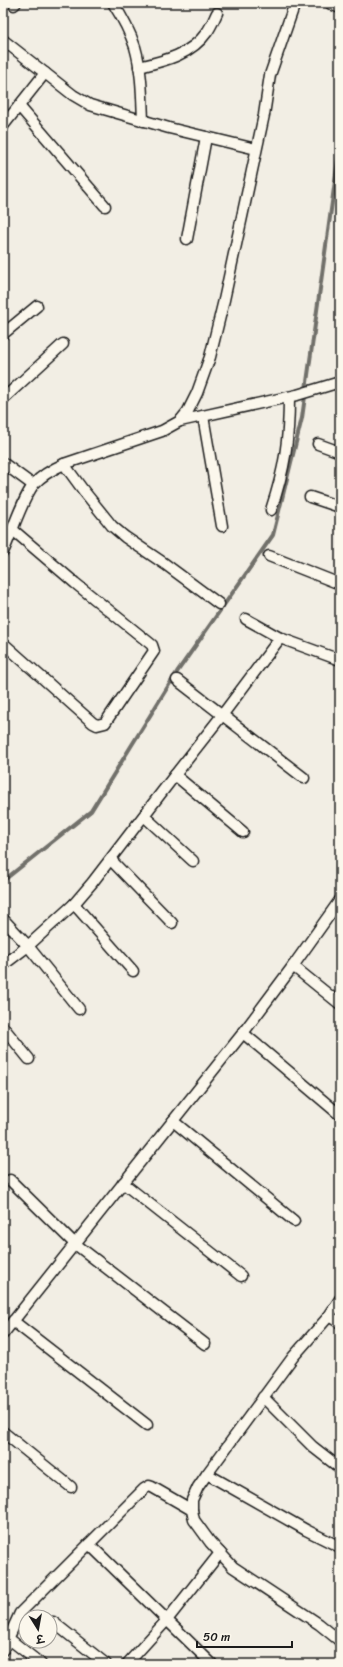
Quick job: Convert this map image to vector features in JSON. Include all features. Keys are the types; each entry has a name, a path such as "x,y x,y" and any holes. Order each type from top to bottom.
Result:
{"street":[{"path":"113,3 126,26 135,48 139,67 143,121"},
{"path":"180,421 188,411 197,393 210,357 256,149 270,75 294,3"},
{"path":"331,3 340,7"},
{"path":"139,67 162,62 177,56 194,46 207,32 217,13"},
{"path":"3,40 73,95 90,105 143,121 256,149"},
{"path":"3,126 45,73"},
{"path":"19,106 105,206"},
{"path":"187,239 206,137"},
{"path":"3,334 37,306"},
{"path":"3,399 63,344"},
{"path":"3,552 33,485 53,468 162,431 180,421 293,396 340,382"},
{"path":"271,510 280,484 286,455 293,396"},
{"path":"203,416 214,471 222,526"},
{"path":"318,444 340,452"},
{"path":"3,463 33,485"},
{"path":"64,464 112,526 218,604"},
{"path":"310,497 340,507"},
{"path":"3,643 97,725 105,722 154,651 152,645 75,583 13,530"},
{"path":"269,556 340,584"},
{"path":"246,619 280,638 340,660"},
{"path":"3,965 28,946 74,904 111,860 280,638"},
{"path":"178,680 304,778"},
{"path":"175,775 243,832"},
{"path":"144,816 193,860"},
{"path":"111,860 172,923"},
{"path":"3,1334 74,1243 243,1033 340,900"},
{"path":"74,904 133,971"},
{"path":"3,919 28,946 79,1010"},
{"path":"293,966 340,1004"},
{"path":"3,1027 29,1059"},
{"path":"243,1033 340,1115"},
{"path":"173,1121 294,1221"},
{"path":"10,1180 74,1243 205,1344"},
{"path":"123,1183 241,1276"},
{"path":"340,1299 329,1316 293,1357 263,1397 198,1487 192,1500 194,1520 233,1567 313,1620 340,1641"},
{"path":"329,1316 340,1323"},
{"path":"13,1322 147,1425"},
{"path":"263,1397 314,1447 340,1468"},
{"path":"3,1432 71,1488"},
{"path":"207,1474 306,1530 340,1547"},
{"path":"3,1650 20,1613 148,1486 192,1510"},
{"path":"89,1544 212,1664"},
{"path":"127,1664 167,1620 220,1553"},
{"path":"58,1626 106,1664"},
{"path":"8,1638 40,1664"}],"waterway":[{"path":"3,881 91,811 177,672 273,535 302,418 340,145"}]}
